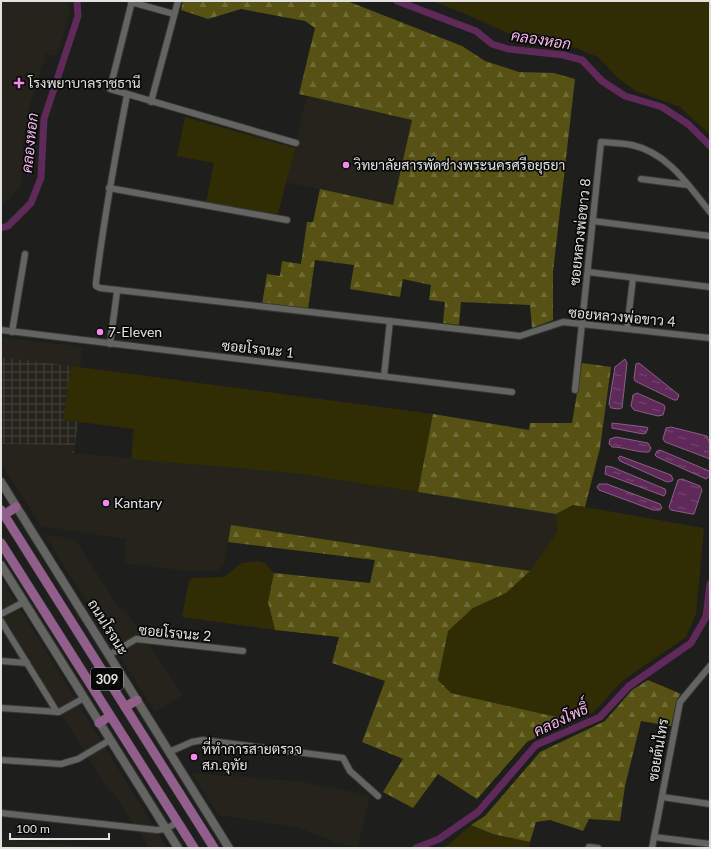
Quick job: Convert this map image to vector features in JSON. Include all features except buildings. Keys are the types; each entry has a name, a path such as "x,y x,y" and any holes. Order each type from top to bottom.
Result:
{"main road":[{"name":"ถนนโรจนะ","path":"1,482 230,848"},
{"path":"3,512 16,507"},
{"name":"ถนนโรจนะ","path":"3,512 214,848"},
{"name":"309","path":"1,543 194,848"},
{"path":"1,565 178,848"},
{"path":"125,707 137,700"},
{"path":"99,722 110,716"}],"street":[{"path":"151,102 178,1"},
{"path":"174,14 132,2 109,87 112,90 127,95 296,143"},
{"path":"127,95 109,188 287,220"},
{"name":"ซอยหลวงพ่อขาว 8","path":"574,390 583,324 602,142 632,145 657,155 668,163 688,185"},
{"path":"641,179 688,185 710,212"},
{"name":"ซอยหลวงพ่อขาว 4","path":"109,188 96,286 100,288 117,292 520,336 528,335 555,324 583,324 710,338"},
{"path":"593,221 710,236"},
{"path":"12,332 25,254"},
{"path":"588,272 710,287"},
{"path":"627,329 633,278"},
{"path":"110,344 117,292"},
{"path":"384,376 390,321"},
{"name":"ซอยโรจนะ 1","path":"1,330 512,392"},
{"path":"1,614 24,602"},
{"path":"1,621 56,712"},
{"name":"ซอยโรจนะ 2","path":"109,655 136,639 243,651"},
{"path":"1,662 27,663"},
{"name":"ซอยต้นไทร","path":"652,848 680,702 710,666"},
{"path":"1,708 62,712 84,698"},
{"path":"1,760 61,764 69,763 110,740"},
{"path":"169,752 192,742 203,740 342,758 350,771 378,796"},
{"path":"662,797 710,804"},
{"path":"1,813 144,829 166,829 178,822"},
{"path":"654,837 710,844"},
{"path":"589,847 598,848"}],"shaded area":[{"name":"โรงพยาบาลราชธานี","path":"1,1 68,1 69,16 57,55 46,54 28,111 23,141 22,185 1,207"},
{"path":"432,1 710,1 710,135 680,107 636,91 618,78 598,57 576,48 541,43 517,37"},
{"name":"วิทยาลัยสารพัดช่างพระนครศรีอยุธยา","path":"307,96 412,120 393,206 286,182"},
{"path":"185,117 295,148 278,214 206,202 214,163 177,156"},
{"path":"1,337 82,347 80,368 1,357"},
{"path":"1,357 71,366 63,420 78,422 74,453 72,453 71,445 1,444"},
{"path":"71,366 433,414 418,492 293,473 131,459 134,429 63,420"},
{"path":"1,444 71,445 72,453 293,473 418,492 556,514 558,531 530,571 231,525 224,565 219,570 188,571 124,563 126,539 41,526 1,464"},
{"path":"574,505 704,528 696,614 686,637 622,681 594,712 570,720 451,693 438,680 447,631 473,608 506,593 530,571 558,531 556,514"},
{"path":"44,534 75,539 119,608 125,610 183,695 155,712"},
{"path":"257,561 265,563 274,573 268,602 275,630 182,617 189,581 193,578 224,577 242,563"},
{"path":"1,578 167,848 149,848 113,792 109,791 1,616"},
{"path":"192,773 296,781 370,795 358,847 334,842 297,827 218,815"},
{"path":"471,825 493,834 530,842 529,848 441,848 448,845"},
{"path":"1,839 107,848 1,848"}],"green space":[{"path":"183,1 347,1 462,46 485,61 519,72 554,73 575,79 553,272 553,320 532,328 530,305 461,302 459,325 443,323 445,302 429,300 431,285 403,279 400,297 350,289 354,265 315,260 308,309 262,304 267,274 280,276 282,261 301,264 307,222 313,222 320,189 393,205 412,120 299,94 315,28 305,21 241,9 208,19 181,10"},
{"path":"582,363 611,367 600,448 585,507 573,505 556,514 418,492 433,414 529,430 530,423 572,423"},
{"path":"231,525 530,571 506,593 473,608 448,631 438,680 451,693 570,720 527,742 477,799 438,774 413,808 383,792 403,759 362,742 385,681 332,663 339,637 275,630 268,602 274,573 370,583 375,560 228,542"},
{"path":"648,680 681,694 677,699 671,726 641,721 625,786 620,821 589,819 583,831 550,820 536,822 530,842 493,834 471,825 485,816 540,752 605,721 632,690"}],"water":[{"path":"625,359 627,363 622,408 611,408 609,404 615,367"},
{"path":"639,363 679,395 677,400 674,400 635,381 636,364"},
{"path":"637,393 664,405 665,408 663,415 658,416 634,410 631,406 633,395"},
{"path":"612,423 648,428 646,433 643,434 612,428"},
{"path":"671,427 707,436 710,444 710,459 665,442 663,439 666,428"},
{"path":"616,437 648,443 651,448 649,452 645,452 612,447 609,444 610,439"},
{"path":"660,450 709,471 710,476 706,479 657,457 655,455 657,451"},
{"path":"620,456 671,475 673,479 672,481 667,482 620,461 618,458"},
{"path":"606,466 612,467 665,489 666,492 664,496 605,474"},
{"path":"682,479 700,486 702,490 694,514 671,510 669,507 678,480"},
{"path":"599,484 607,484 660,504 662,508 660,510 653,510 599,490 597,487"}],"waterway":[{"name":"คลองหอก","path":"1,228 8,226 31,203 41,178 44,119 78,16 77,1"},
{"name":"คลองหอก","path":"397,1 476,31 492,44 508,49 563,55 582,60 602,81 625,96 662,107 688,124 710,146"},
{"name":"คลองโพธิ์","path":"416,848 439,839 478,812 536,745 600,717 629,686 691,643 706,617 710,584"}],"place":[{"name":"โรงพยาบาลราชธานี","path":"19,83"},
{"name":"วิทยาลัยสารพัดช่างพระนครศรีอยุธยา","path":"346,165"},
{"name":"7-Eleven","path":"100,332"},
{"name":"Kantary","path":"106,503"},
{"name":"ที่ทำการสายตรวจ สภ.อุทัย","path":"194,757"}]}
